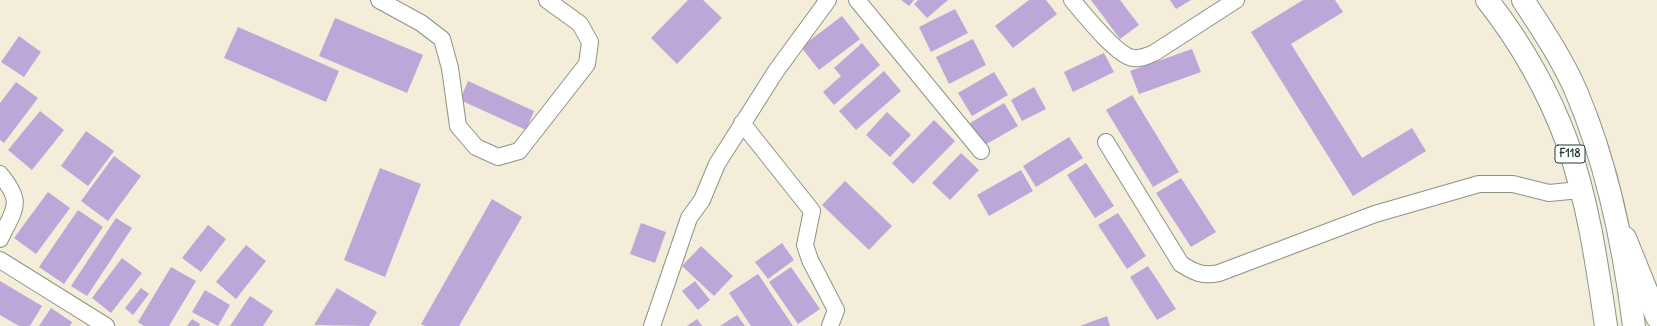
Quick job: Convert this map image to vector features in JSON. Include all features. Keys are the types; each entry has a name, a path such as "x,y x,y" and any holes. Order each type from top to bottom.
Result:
{"main road":[{"name":"F118","path":"1487,0 1502,20 1540,80 1567,142 1588,217 1606,326"},
{"name":"F118","path":"1523,0 1551,42 1576,92 1596,149 1616,214 1634,326"},
{"path":"1616,214 1657,317"}],"street":[{"path":"379,0 421,23 442,39 450,68 458,126 476,147 498,157 519,151 587,64 590,42 580,24 547,0"},
{"path":"652,326 689,218 702,200 717,164 776,71 828,0"},
{"path":"856,0 981,151"},
{"path":"1072,0 1114,46 1132,58 1143,57 1154,53 1236,0"},
{"path":"742,123 812,211 805,245 810,260 836,310 830,326"},
{"path":"1106,142 1182,264 1194,272 1207,276 1375,214 1479,184 1513,184 1549,193 1580,190"},
{"path":"0,174 12,188 16,200 14,209 0,239"},
{"path":"0,260 106,326"}],"building":[{"path":"688,0 703,0 722,18 677,64 651,38"},
{"path":"901,0 914,0 909,6"},
{"path":"918,0 948,0 927,18 914,4"},
{"path":"1029,0 1046,0 1057,14 1013,48 995,26"},
{"path":"1091,0 1120,0 1139,25 1120,39"},
{"path":"1170,0 1191,0 1176,9"},
{"path":"1303,0 1335,0 1343,12 1291,44 1362,158 1412,128 1426,151 1353,196 1251,32"},
{"path":"955,9 968,33 931,52 919,27"},
{"path":"842,16 860,39 819,70 801,47"},
{"path":"335,18 423,55 407,93 319,56"},
{"path":"238,27 339,71 326,102 224,58"},
{"path":"19,36 41,52 24,77 1,62"},
{"path":"973,39 986,65 949,84 936,57"},
{"path":"862,43 880,65 834,105 823,92 841,76 834,68"},
{"path":"1192,49 1201,72 1139,94 1130,71"},
{"path":"1104,53 1114,72 1073,92 1064,72"},
{"path":"884,71 901,91 856,130 839,111"},
{"path":"994,72 1008,95 972,116 958,93"},
{"path":"468,81 534,111 526,130 460,100"},
{"path":"16,82 38,98 4,143 0,140 0,103"},
{"path":"1034,87 1046,109 1022,121 1011,100"},
{"path":"1132,95 1179,172 1153,187 1106,110"},
{"path":"1004,103 1018,126 983,146 970,123"},
{"path":"40,111 64,130 32,170 8,150"},
{"path":"887,112 911,135 890,157 866,135"},
{"path":"934,120 955,141 913,184 892,163"},
{"path":"86,131 114,151 88,186 61,166"},
{"path":"1069,137 1083,158 1036,187 1023,166"},
{"path":"961,153 979,170 950,200 932,183"},
{"path":"114,156 141,176 108,221 81,201"},
{"path":"1086,163 1114,206 1095,218 1067,175"},
{"path":"380,168 421,184 385,277 344,260"},
{"path":"1021,170 1033,191 989,216 977,195"},
{"path":"1181,178 1216,232 1191,247 1156,193"},
{"path":"845,181 892,226 869,250 822,205"},
{"path":"48,192 70,208 36,254 14,238"},
{"path":"492,199 522,217 459,326 425,326 421,324"},
{"path":"78,210 103,227 64,284 39,267"},
{"path":"1118,213 1146,256 1127,269 1098,225"},
{"path":"116,218 132,228 87,296 71,286"},
{"path":"641,223 666,232 655,263 630,254"},
{"path":"208,225 226,239 201,272 182,258"},
{"path":"782,243 794,260 768,279 755,262"},
{"path":"246,245 266,261 236,299 216,282"},
{"path":"701,246 733,276 714,296 682,266"},
{"path":"122,258 142,273 111,313 92,298"},
{"path":"1148,266 1176,309 1157,320 1130,277"},
{"path":"171,267 196,281 169,326 144,326 138,322"},
{"path":"791,267 820,309 798,324 769,282"},
{"path":"758,274 793,326 751,326 729,293"},
{"path":"0,281 42,306 30,326 19,326 0,315"},
{"path":"695,281 710,300 698,310 682,291"},
{"path":"141,288 149,294 133,315 125,308"},
{"path":"337,288 377,312 369,326 314,325"},
{"path":"205,290 230,305 218,326 192,312"},
{"path":"250,296 273,311 263,326 230,326"},
{"path":"51,308 72,322 70,326 39,326"},
{"path":"737,315 745,326 720,326"},
{"path":"1107,316 1110,326 1080,326"},
{"path":"192,319 200,324 199,326 187,326"},
{"path":"697,319 702,326 687,326"}]}
